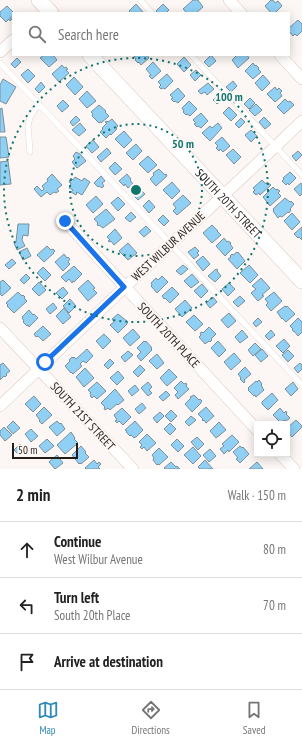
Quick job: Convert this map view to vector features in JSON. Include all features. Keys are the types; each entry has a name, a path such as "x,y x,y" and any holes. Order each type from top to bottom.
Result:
{"street":[{"path":"229,0 240,12"},
{"path":"0,52 12,41"},
{"name":"SOUTH 20TH STREET","path":"91,56 302,281"},
{"path":"281,56 302,79"},
{"name":"WEST WILBUR AVENUE","path":"0,406 124,287 302,121"},
{"name":"SOUTH 20TH PLACE","path":"65,221 254,427"},
{"name":"SOUTH 21ST STREET","path":"0,328 133,469"},
{"path":"283,457 294,469"}],"lane":[{"path":"140,0 151,12"},
{"path":"192,56 302,175"},
{"path":"0,63 302,385"},
{"path":"30,152 28,126 30,117 39,104"}],"building":[{"path":"193,0 198,0 203,7 197,12 186,12 183,9"},
{"path":"273,0 275,3 278,1 282,6 276,12 270,12 265,6"},
{"path":"136,4 143,12 130,12 129,11"},
{"path":"163,4 169,10 167,12 156,11"},
{"path":"7,6 13,12 10,18 12,19 10,21 9,19 6,22 0,16 0,12"},
{"path":"298,20 302,24 302,31 297,36 295,34 293,36 290,32 290,27"},
{"path":"43,56 54,56 57,60 49,67 40,58"},
{"path":"134,56 148,56 149,58 141,65 135,60 136,59"},
{"path":"210,56 216,61 209,67 204,62"},
{"path":"236,56 248,56 249,58 238,68 232,60"},
{"path":"184,57 191,65 184,72 177,64"},
{"path":"17,58 21,62 15,68 11,64"},
{"path":"153,62 161,71 152,79 149,76 151,75 146,69"},
{"path":"253,63 261,72 253,79 245,71"},
{"path":"62,65 64,68 66,67 68,69 66,70 69,73 59,82 52,74"},
{"path":"28,69 35,76 28,83 21,75"},
{"path":"196,70 201,75 195,81 190,75"},
{"path":"167,74 173,81 165,89 161,89 159,87 161,85 158,82"},
{"path":"263,75 270,83 262,91 255,83"},
{"path":"74,77 83,87 75,95 66,85"},
{"path":"3,79 16,87 6,104 0,101 0,85"},
{"path":"233,81 237,86 231,92 226,87"},
{"path":"41,82 45,87 39,93 35,89"},
{"path":"208,83 214,89 207,95 205,92 201,94 198,91"},
{"path":"275,87 277,90 279,88 282,91 280,93 282,96 275,102 267,94"},
{"path":"178,88 185,96 178,103 171,99 173,98 170,95"},
{"path":"87,91 96,101 87,108 79,99"},
{"path":"219,94 223,99 217,104 213,100"},
{"path":"250,98 255,103 249,109 244,104"},
{"path":"285,99 294,105 284,114 277,107"},
{"path":"63,100 69,106 62,112 57,106"},
{"path":"189,101 197,109 190,116 183,112 184,111 182,108"},
{"path":"256,104 262,110 255,116 249,110"},
{"path":"99,105 109,116 101,123 99,123 92,116 93,114 91,112"},
{"path":"229,107 237,115 231,121 223,113"},
{"path":"2,108 5,132 0,132 0,109"},
{"path":"201,113 208,121 201,128 194,124 196,123 193,120"},
{"path":"76,116 80,120 73,126 70,122"},
{"path":"264,117 271,124 265,129 259,122"},
{"path":"241,118 245,122 239,128 235,124"},
{"path":"112,119 118,126 111,135 110,134 106,138 100,132 107,123 105,122"},
{"path":"80,123 86,130 79,136 72,130"},
{"path":"218,123 222,128 210,141 202,133 210,126 212,128"},
{"path":"251,130 257,136 251,142 245,135"},
{"path":"124,131 132,140 124,148 115,139"},
{"path":"0,137 6,137 9,157 0,158"},
{"path":"222,137 230,146 223,152 216,148 218,146 215,143"},
{"path":"93,140 99,147 92,153 86,146"},
{"path":"136,144 142,151 133,160 126,153"},
{"path":"107,148 111,153 101,162 97,157"},
{"path":"233,149 241,157 234,164 226,155"},
{"path":"298,151 302,155 296,161 292,156"},
{"path":"76,152 86,161 77,168 72,162 75,159 73,156"},
{"path":"148,156 157,165 148,173 139,164"},
{"path":"8,161 11,184 0,185 0,162"},
{"path":"115,162 122,169 115,175 109,168"},
{"path":"159,169 167,176 156,186 150,179 154,175 153,173"},
{"path":"290,172 296,178 289,185 288,183 286,185 282,181 284,179 283,178"},
{"path":"52,174 62,185 57,189 59,191 56,193 54,192 50,195 47,192 41,197 34,189 37,186 42,191 44,189 42,186 48,181 47,179"},
{"path":"127,174 133,184 128,188 125,184 124,186 119,181"},
{"path":"101,176 105,181 102,183 104,186 102,188 99,186 98,187 94,183"},
{"path":"75,177 82,181 84,178 90,182 82,195 77,192 76,195 71,192 73,190 69,188 71,178 73,180"},
{"path":"262,180 266,184 267,182 271,185 260,195 259,193 256,195 253,192 255,190 253,188"},
{"path":"172,182 180,191 172,199 163,190"},
{"path":"301,183 302,194 300,196 294,189"},
{"path":"273,187 280,191 278,193 281,196 270,206 263,197"},
{"path":"141,190 145,194 138,200 134,196"},
{"path":"183,195 191,203 177,215 173,211 176,208 173,204"},
{"path":"96,196 103,204 93,213 86,205"},
{"path":"118,197 125,204 118,211 111,203"},
{"path":"285,198 294,204 289,213 288,212 282,217 280,216 278,218 273,209"},
{"path":"149,200 155,207 149,213 143,206"},
{"path":"106,209 115,219 103,228 99,225 98,226 98,223 94,219"},
{"path":"131,212 136,217 130,222 125,218"},
{"path":"292,213 300,222 292,230 284,221"},
{"path":"163,215 169,221 164,226 158,220"},
{"path":"18,224 29,224 28,236 23,235 22,240 25,246 17,250 14,243 16,242"},
{"path":"212,225 221,235 212,243 203,233"},
{"path":"146,226 151,231 144,237 139,232"},
{"path":"302,227 302,240 294,234"},
{"path":"115,229 122,238 114,245 111,241 108,241 110,240 107,237"},
{"path":"224,238 227,242 228,241 231,243 230,244 233,248 225,256 216,246"},
{"path":"128,243 137,253 128,260 119,251"},
{"path":"47,246 51,250 53,249 55,251 44,262 37,255"},
{"path":"195,247 199,251 197,253 199,255 194,259 188,252"},
{"path":"27,248 31,256 23,260 19,252"},
{"path":"237,252 245,261 237,269 228,259 232,254 233,255"},
{"path":"64,254 70,259 68,262 70,264 63,271 55,262"},
{"path":"203,256 210,264 203,271 196,262"},
{"path":"12,259 16,263 9,269 5,265"},
{"path":"183,265 188,269 181,275 176,271"},
{"path":"249,265 258,275 250,283 240,273"},
{"path":"74,266 82,274 72,283 69,279 66,282 61,277"},
{"path":"43,267 51,275 45,281 37,273"},
{"path":"216,269 221,276 215,282 208,276"},
{"path":"26,274 30,278 24,284 20,280"},
{"path":"192,274 199,282 191,288 184,281"},
{"path":"162,276 168,282 157,293 151,286 151,283 156,278 158,280"},
{"path":"261,278 270,288 258,301 251,293 256,289 252,286"},
{"path":"3,280 11,288 2,296 0,294 0,282"},
{"path":"88,280 95,288 93,289 97,293 88,301 78,289"},
{"path":"39,282 46,290 39,296 32,289"},
{"path":"229,283 235,289 228,296 222,289"},
{"path":"202,284 208,291 201,298 194,291"},
{"path":"63,287 68,293 62,299 56,293"},
{"path":"172,287 179,294 170,303 162,296"},
{"path":"18,292 25,297 24,298 27,301 14,313 6,303"},
{"path":"274,292 282,301 271,311 266,305 268,303 265,299"},
{"path":"240,296 245,301 238,307 233,302"},
{"path":"213,297 217,302 210,308 206,303"},
{"path":"70,299 76,306 69,313 63,306"},
{"path":"185,300 192,308 182,317 175,309"},
{"path":"53,303 57,308 50,314 46,309"},
{"path":"287,306 295,314 286,322 277,312"},
{"path":"64,308 71,317 63,324 56,316"},
{"path":"29,310 38,318 29,327 23,322 22,317"},
{"path":"229,313 236,321 228,328 221,320"},
{"path":"118,314 128,322 118,333 110,325 114,322 112,319"},
{"path":"194,315 203,324 195,331 186,322"},
{"path":"258,318 262,322 256,327 253,323"},
{"path":"298,318 302,322 302,332 298,336 290,326"},
{"path":"43,326 51,334 43,341 34,334"},
{"path":"209,327 216,334 210,342 209,341 205,344 199,337 201,335 200,333 203,333"},
{"path":"133,329 140,337 130,346 123,338"},
{"path":"242,330 248,337 240,343 235,337"},
{"path":"271,330 275,335 269,340 265,336"},
{"path":"104,334 111,341 103,349 96,341"},
{"path":"284,339 290,346 283,353 276,346"},
{"path":"144,341 146,341 152,350 141,361 137,356 141,352 137,348"},
{"path":"218,341 226,350 219,357 211,348"},
{"path":"255,343 261,349 253,356 248,350"},
{"path":"87,349 93,356 86,363 83,361 80,364 82,366 73,374 71,373 65,366 70,361 69,360 72,357 76,359"},
{"path":"262,349 268,356 261,362 255,355"},
{"path":"288,350 294,356 288,362 282,355"},
{"path":"128,351 133,355 125,362 121,357"},
{"path":"234,353 241,361 231,370 224,362"},
{"path":"157,354 164,363 157,369 149,361"},
{"path":"110,359 114,363 108,369 104,365"},
{"path":"3,363 10,371 0,380 0,365"},
{"path":"300,363 302,365 302,369 298,373 294,368"},
{"path":"140,365 145,370 138,377 133,372"},
{"path":"245,367 251,374 244,380 244,383 238,374"},
{"path":"85,368 94,378 84,387 76,377"},
{"path":"169,369 177,377 167,386 160,378"},
{"path":"118,371 124,378 117,385 110,378"},
{"path":"259,380 264,390 256,397 248,390 248,388"},
{"path":"181,381 184,384 186,383 186,386 189,389 178,399 175,395 178,392 174,388"},
{"path":"97,382 106,391 97,399 94,396 92,398 90,396 91,393 88,390"},
{"path":"148,382 152,387 149,390 152,393 148,396 141,388"},
{"path":"293,382 298,389 291,396 285,389"},
{"path":"135,385 139,390 132,396 128,391"},
{"path":"115,389 124,400 110,410 108,408 105,410 105,407 101,403"},
{"path":"166,391 170,395 163,401 159,397"},
{"path":"272,393 278,400 268,410 262,402"},
{"path":"194,395 202,401 192,412 185,404 191,398 190,397"},
{"path":"34,396 41,404 33,412 25,404"},
{"path":"142,403 146,408 139,414 135,409"},
{"path":"44,407 52,415 42,424 36,415"},
{"path":"206,407 214,416 206,423 198,414"},
{"path":"122,408 131,417 123,425 119,421 117,423 115,421 117,420 114,415"},
{"path":"280,408 284,413 286,411 286,414 290,418 286,421 279,421 273,415"},
{"path":"171,410 177,416 171,422 165,416"},
{"path":"160,412 164,416 157,423 153,418"},
{"path":"191,416 196,420 189,426 185,422"},
{"path":"296,420 302,427 292,437 290,435 290,425"},
{"path":"13,421 20,428 13,434 7,427"},
{"path":"57,421 60,424 61,423 65,429 57,436 49,427"},
{"path":"135,421 143,430 134,438 125,430"},
{"path":"219,422 226,430 216,438 210,431"},
{"path":"170,423 176,429 170,435 164,429"},
{"path":"4,427 12,435 5,441 0,435 0,431"},
{"path":"31,429 38,436 31,442 25,434"},
{"path":"71,432 75,438 74,439 78,443 65,454 57,445"},
{"path":"147,434 156,443 147,451 144,447 142,449 140,447 142,445 139,442"},
{"path":"232,435 239,442 229,452 228,450 224,454 220,449 224,446 222,444"},
{"path":"197,437 204,444 198,450 191,442"},
{"path":"47,439 54,446 45,453 39,446"},
{"path":"177,439 184,446 178,452 171,445"},
{"path":"20,444 24,448 18,454 14,450"},
{"path":"81,446 89,457 79,464 72,455"},
{"path":"240,446 242,448 243,447 249,454 240,463 236,459 238,458 233,452"},
{"path":"193,447 201,456 193,464 184,455"},
{"path":"159,448 168,457 157,465 153,460 154,458 152,455"},
{"path":"210,449 216,456 209,462 203,455"},
{"path":"57,455 63,463 55,469 49,462"},
{"path":"94,460 97,464 99,462 101,464 98,467 100,469 85,468"},
{"path":"205,460 213,469 200,469 198,467"},
{"path":"171,462 176,467 177,466 180,469 164,468"},
{"path":"257,462 263,469 249,469"}],"route":[{"path":"45,362 124,287 65,221"}]}
